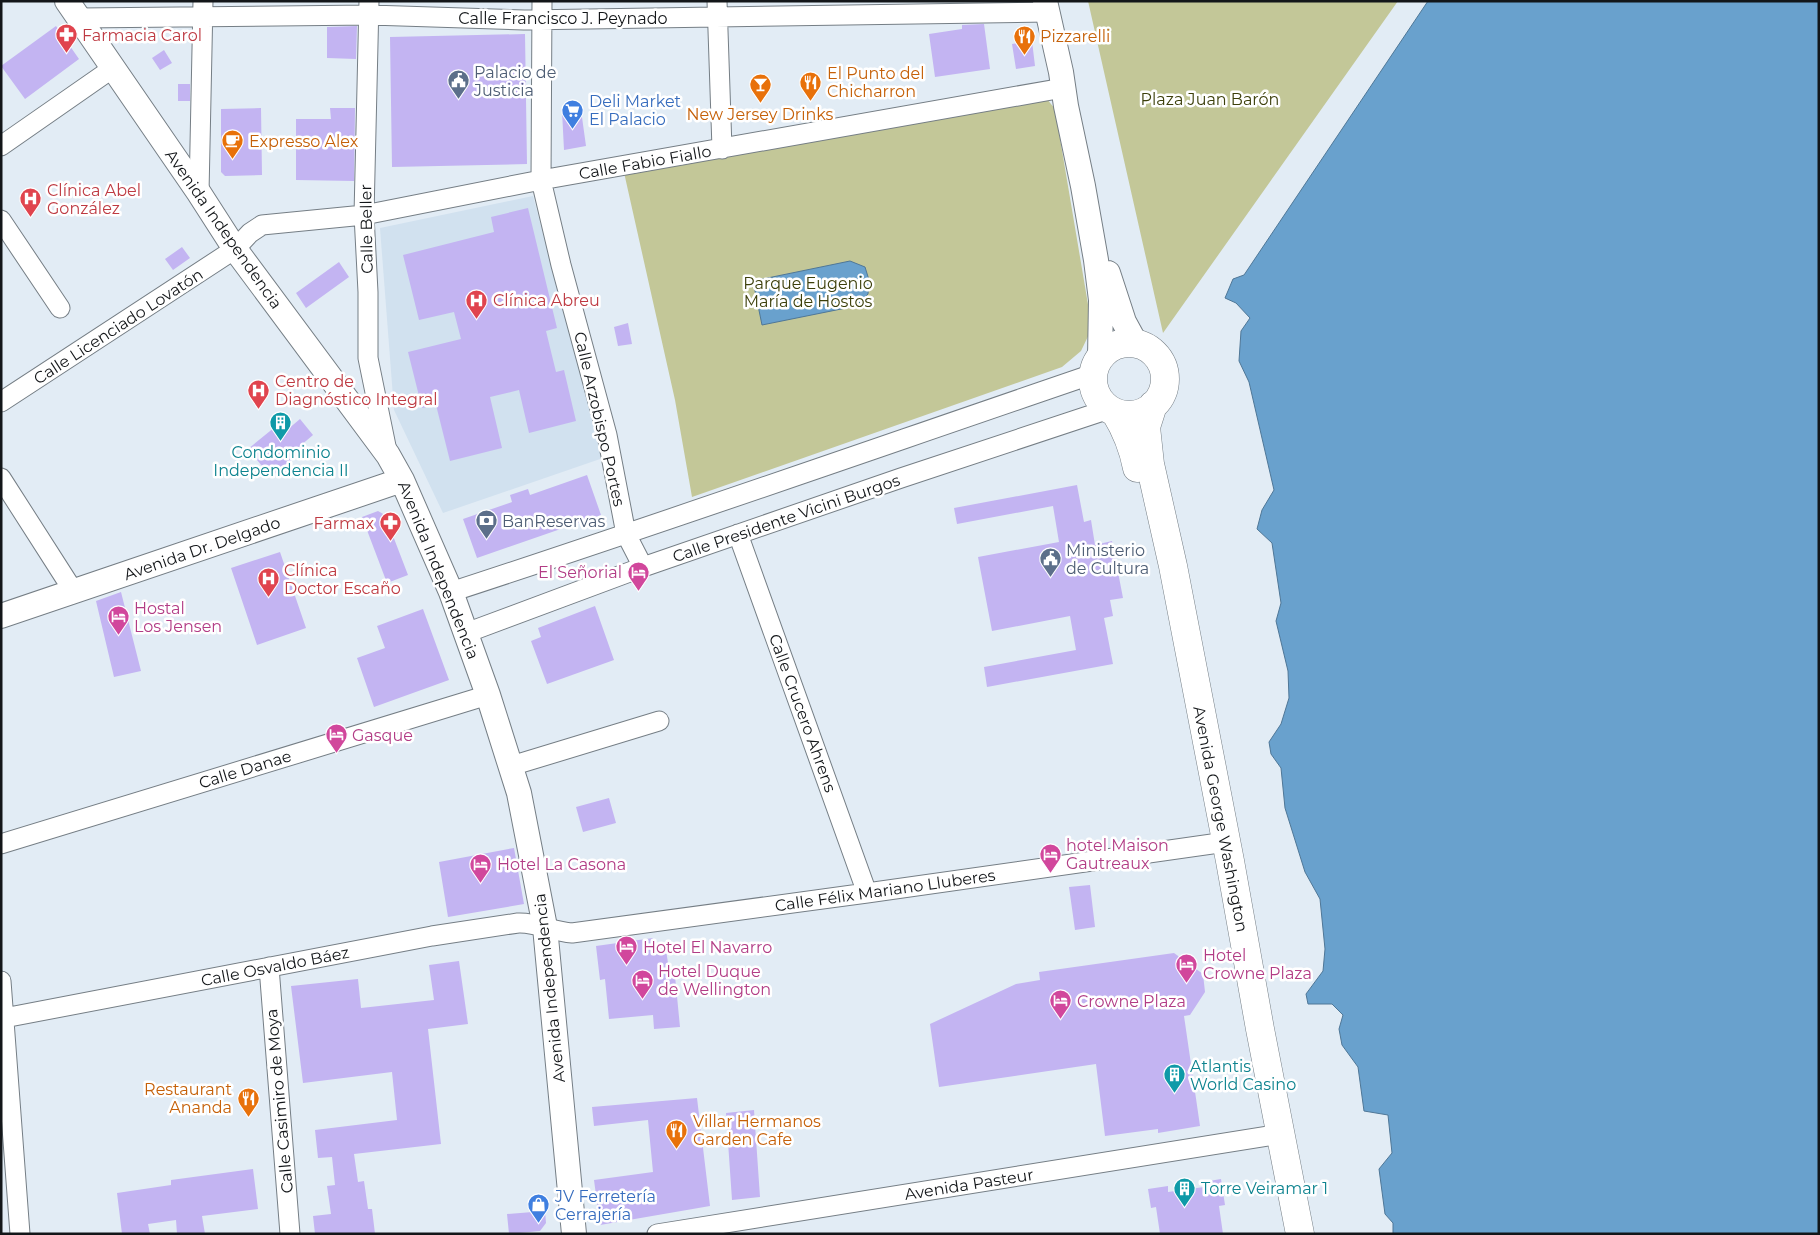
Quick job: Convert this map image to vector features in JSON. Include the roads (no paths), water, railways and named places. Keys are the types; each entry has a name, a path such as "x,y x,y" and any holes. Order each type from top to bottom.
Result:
{"highway":[{"path":"1120,344 1136,344 1151,350 1161,364 1164,373 1162,390 1153,405 1135,414 1128,414 1112,410 1103,404 1095,390 1097,366 1113,347 1120,344"},
{"name":"Avenida George Washington","path":"1153,405 1146,427 1150,464 1173,566 1219,843 1242,1017 1300,1234"},
{"name":"Avenida George Washington","path":"1112,410 1125,428 1133,448 1219,843"},
{"name":"Avenida George Washington","path":"1273,1136 1283,1234"}],"main road":[{"path":"1046,6 1061,72 1096,260 1101,300 1097,366"},
{"name":"Avenida Independencia","path":"73,10 199,193 235,249 388,455 402,480 451,592 488,695 519,793 545,927 574,1234"},
{"path":"1083,186 1115,297 1124,322 1136,344"},
{"name":"Avenida Dr. Delgado","path":"1,616 402,480"}],"street":[{"name":"Calle Francisco J. Peynado","path":"73,10 370,8 542,10 1046,6"},
{"name":"Calle Beller","path":"370,8 364,215 368,292 368,358 388,455"},
{"path":"199,193 202,9"},
{"path":"718,9 722,149"},
{"name":"Calle Arzobispo Portes","path":"542,10 541,180 561,265 607,435 626,534 643,567"},
{"path":"1,146 113,68"},
{"name":"Calle Fabio Fiallo","path":"235,249 250,233 262,225 364,215 541,180 1063,88"},
{"path":"1,220 60,308"},
{"name":"Calle Licenciado Lovatón","path":"1,402 235,249"},
{"path":"451,592 626,534 1097,366"},
{"name":"Calle Presidente Vicini Burgos","path":"466,633 738,534 1112,410"},
{"path":"1,478 74,592"},
{"name":"Calle Crucero Ahrens","path":"738,534 867,893"},
{"name":"Calle Danae","path":"1,844 488,695"},
{"path":"511,766 659,721"},
{"name":"Calle Félix Mariano Lluberes","path":"545,927 554,931 572,933 1219,843"},
{"name":"Calle Osvaldo Báez","path":"4,1018 432,936 518,923 529,923 545,927"},
{"name":"Calle Casimiro de Moya","path":"269,967 290,1234"},
{"path":"1,981 20,1234"},
{"name":"Avenida Pasteur","path":"657,1234 1273,1136"}],"water":[{"path":"1428,1 1819,1 1819,1234 1393,1234 1393,1223 1385,1214 1379,1169 1392,1153 1388,1115 1364,1111 1358,1067 1342,1045 1339,1029 1343,1015 1332,1004 1308,1004 1306,994 1323,971 1325,949 1320,899 1305,872 1285,808 1281,768 1271,754 1269,742 1281,724 1289,698 1288,671 1276,621 1281,603 1272,543 1257,529 1262,510 1274,490 1249,382 1239,361 1241,331 1250,318 1236,303 1225,298 1233,279 1244,275"},
{"path":"850,261 865,267 869,280 868,294 856,306 762,325 753,281"}],"place":[{"name":"Farmacia Carol","path":"66,54"},
{"name":"Pizzarelli","path":"1024,55"},
{"name":"Palacio de Justicia","path":"458,100"},
{"name":"El Punto del Chicharron","path":"811,101"},
{"name":"New Jersey Drinks","path":"760,104"},
{"name":"Deli Market El Palacio","path":"573,129"},
{"name":"Expresso Alex","path":"233,160"},
{"name":"Clínica Abel González","path":"31,218"},
{"name":"Clínica Abreu","path":"477,319"},
{"name":"Centro de Diagnóstico Integral","path":"259,409"},
{"name":"Condominio Independencia II","path":"281,442"},
{"name":"BanReservas","path":"486,540"},
{"name":"Farmax","path":"390,542"},
{"name":"Ministerio de Cultura","path":"1050,578"},
{"name":"El Señorial","path":"638,591"},
{"name":"Clínica Doctor Escaño","path":"268,598"},
{"name":"Hostal Los Jensen","path":"118,636"},
{"name":"Gasque","path":"336,754"},
{"name":"hotel Maison Gautreaux","path":"1050,873"},
{"name":"Hotel La Casona","path":"481,883"},
{"name":"Hotel El Navarro","path":"627,966"},
{"name":"Hotel Crowne Plaza","path":"1187,983"},
{"name":"Hotel Duque de Wellington","path":"642,999"},
{"name":"Crowne Plaza","path":"1061,1020"},
{"name":"Atlantis World Casino","path":"1174,1094"},
{"name":"Restaurant Ananda","path":"248,1117"},
{"name":"Villar Hermanos Garden Cafe","path":"677,1149"},
{"name":"Torre Veiramar 1","path":"1185,1207"},
{"name":"JV Ferretería Cerrajería","path":"539,1224"}],"park label":[{"name":"Plaza Juan Barón","path":"1210,99"},
{"name":"Parque Eugenio María de Hostos","path":"808,292"}]}
